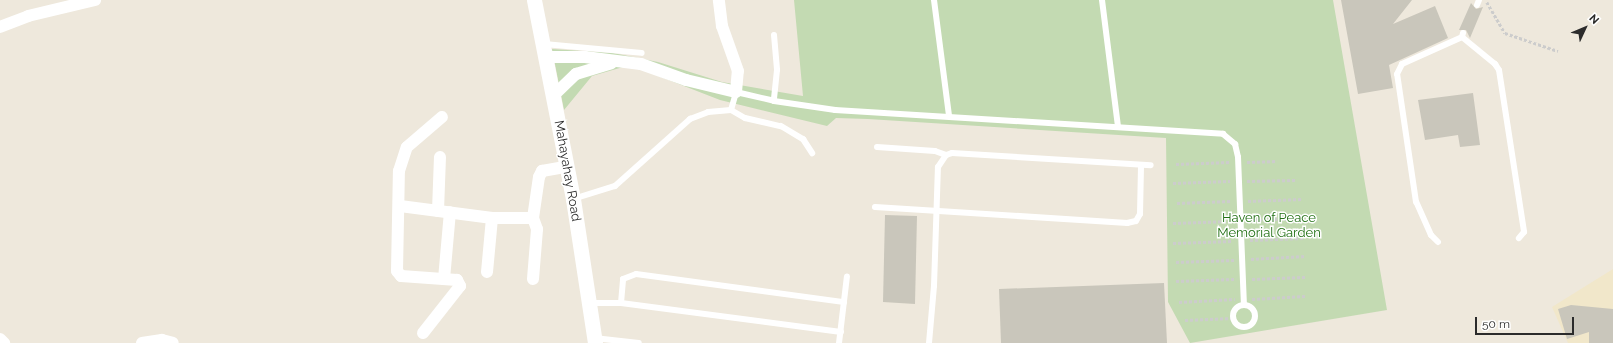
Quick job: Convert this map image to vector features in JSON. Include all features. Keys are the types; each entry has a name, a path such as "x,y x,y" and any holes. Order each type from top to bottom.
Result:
{"street":[{"path":"0,27 28,16 95,0"},
{"name":"Mahayahay Road","path":"534,0 545,51 565,167 573,199 595,341"},
{"path":"545,51 616,62 641,64 686,80 736,92 738,71 722,26 719,0"},
{"path":"553,96 576,74 616,62"},
{"path":"423,333 460,286 457,280 401,276 397,271 400,206 399,171 403,152 442,117"},
{"path":"440,158 444,212 444,279"},
{"path":"533,279 537,229 533,218 540,174 565,167"},
{"path":"400,206 492,218 533,218"},
{"path":"487,272 492,218"},
{"path":"0,339 4,343"},
{"path":"142,343 162,340 173,343"}],"lane":[{"path":"934,0 949,116"},
{"path":"1102,0 1118,126"},
{"path":"774,35 777,70 774,101"},
{"path":"1438,242 1431,235 1416,202 1397,74 1402,64 1463,35 1495,64 1499,70 1524,232 1519,238"},
{"path":"545,51 642,53"},
{"path":"731,110 736,92 774,101 834,110 1118,126 1223,134 1235,144 1238,162 1244,304"},
{"path":"573,199 615,186 690,119 708,112 731,110 745,118 781,126 803,139 812,153"},
{"path":"877,147 935,150 946,155"},
{"path":"929,343 938,167 946,155 952,153 1151,165"},
{"path":"875,207 1127,223 1136,220 1140,214 1141,165"},
{"path":"621,303 623,279 636,274 844,302"},
{"path":"839,343 847,276"},
{"path":"588,303 621,303 841,332"},
{"path":"1244,304 1255,310 1255,320 1252,324 1238,326 1233,318 1236,307 1244,304"},
{"path":"595,341 639,343"}],"path":[{"path":"1486,0 1505,33 1558,51"},
{"path":"1176,164 1276,160"},
{"path":"1185,320 1233,318"}],"shaded area":[{"path":"1613,269 1613,343 1568,343 1552,307"}],"green space":[{"name":"Haven of Peace Memorial Garden","path":"794,0 1333,0 1387,310 1190,343 1168,302 1166,138 868,119 836,118 827,126 720,100 630,65 592,76 564,110 552,49 613,53 658,62 722,82 803,96"}],"building":[{"path":"1341,0 1412,0 1393,24 1435,6 1448,38 1389,65 1393,88 1358,94"},
{"path":"1471,3 1476,9 1483,7 1470,38 1466,30 1459,30"},
{"path":"1473,93 1480,145 1460,147 1458,135 1425,140 1418,100"},
{"path":"885,215 917,216 915,304 883,302"},
{"path":"1164,283 1167,343 1001,343 999,289"},
{"path":"1571,305 1613,309 1613,343 1589,343 1589,332 1567,339 1558,309"}]}
